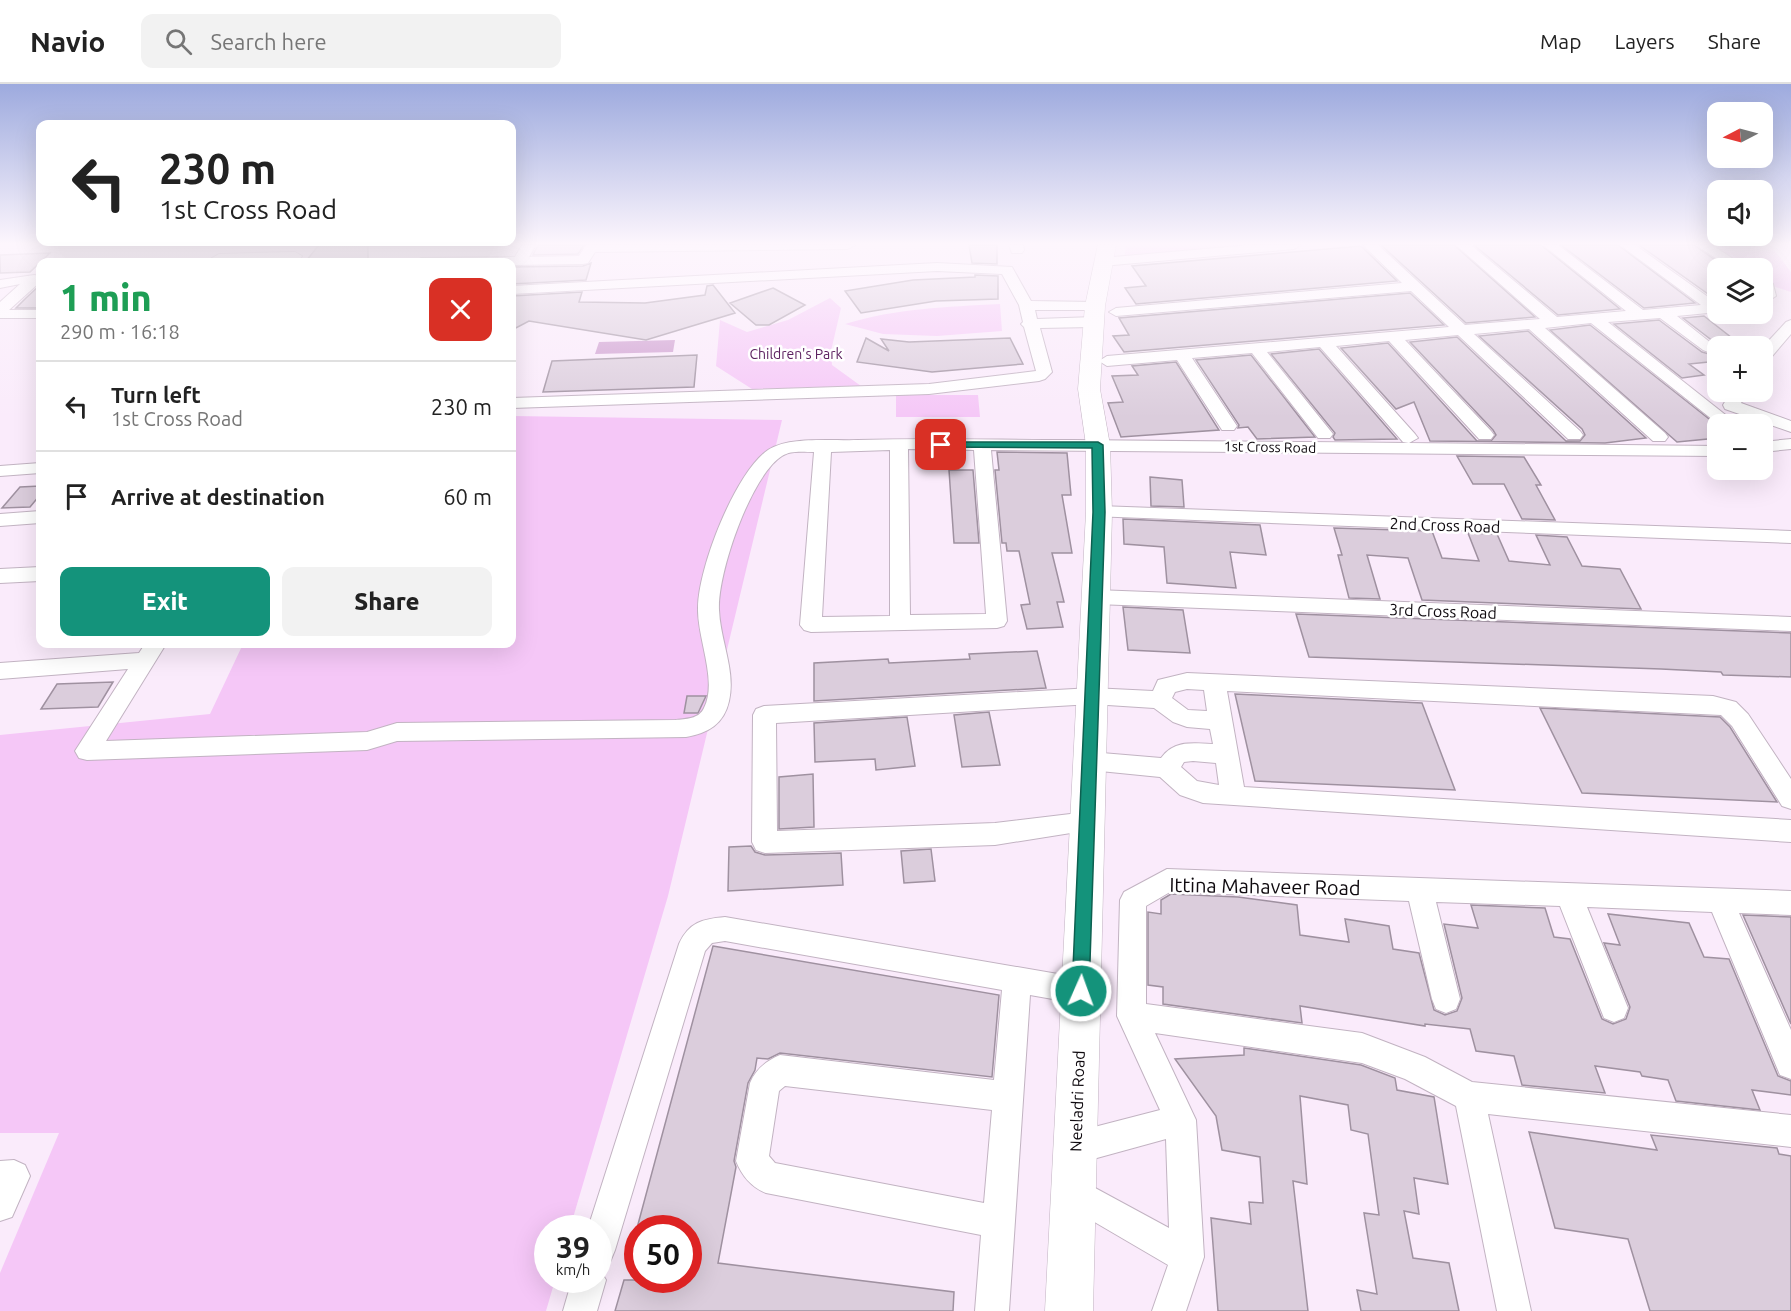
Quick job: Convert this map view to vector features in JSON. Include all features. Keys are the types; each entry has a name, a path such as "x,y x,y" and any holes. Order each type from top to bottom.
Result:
{"main road":[{"name":"Neeladri Road","path":"1069,1311 1099,512 1098,445 1089,389 1103,302"}],"street":[{"path":"516,403 929,389 1039,376 1044,372 1025,302"},
{"path":"1029,324 1102,313 1226,302"},
{"path":"1431,302 1574,435"},
{"path":"1531,302 1554,322"},
{"path":"1624,302 1640,315"},
{"path":"1026,305 1102,313"},
{"path":"1107,361 1707,309"},
{"path":"0,312 36,314"},
{"path":"1663,313 1707,346"},
{"path":"1595,319 1715,414"},
{"path":"1533,325 1659,436"},
{"path":"1773,345 1791,325"},
{"path":"1394,337 1485,435"},
{"path":"1325,343 1409,438"},
{"path":"1257,349 1324,434"},
{"path":"1183,356 1228,426"},
{"path":"1733,402 1731,405 1791,427"},
{"path":"899,444 900,624"},
{"name":"1st Cross Road","path":"151,652 87,751 367,741 397,732 675,729 700,726 714,712 720,685 708,607 718,558 742,497 760,465 776,452 797,447 899,444 1707,451"},
{"path":"1773,446 1791,444"},
{"path":"823,447 811,625 997,621 982,446"},
{"path":"0,471 36,468"},
{"name":"2nd Cross Road","path":"1099,512 1791,537"},
{"path":"0,520 36,517"},
{"path":"0,576 36,574"},
{"name":"3rd Cross Road","path":"1096,597 1791,624"},
{"path":"0,671 151,652"},
{"path":"1160,700 1166,686 1187,681 1713,705 1728,708 1740,720 1791,799"},
{"path":"1214,682 1233,796"},
{"path":"1088,822 1026,828 996,834 765,842 764,715 1092,696 1160,700 1171,713 1188,720 1220,720"},
{"path":"1167,768 1177,754 1193,752 1226,755"},
{"path":"1090,761 1167,768 1179,783 1192,792 1791,831"},
{"name":"Ittina Mahaveer Road","path":"1169,1311 1187,1257 1181,1120 1131,1016 1133,900 1167,880 1791,903"},
{"path":"1420,890 1446,999"},
{"path":"1569,895 1614,1008"},
{"path":"1720,900 1791,1064"},
{"path":"609,1215 693,944 705,931 725,929 1081,991"},
{"path":"992,1311 1017,980"},
{"path":"1131,1016 1362,1048 1414,1068 1470,1097 1791,1131"},
{"path":"999,1222 766,1177 752,1161 765,1083 780,1070 1008,1097"},
{"path":"1470,1097 1514,1311"},
{"path":"1075,1148 1181,1120"},
{"path":"0,1177 14,1176 0,1205"},
{"path":"1073,1192 1187,1257"},
{"path":"580,1311 585,1293"}],"green space":[{"name":"Children's Park","path":"822,302 835,302 841,308 831,351 832,365 861,386 752,389 716,366 720,320 747,332 788,320"},
{"path":"1000,304 1002,331 937,336 883,334 845,324 903,311"},
{"path":"896,395 978,395 980,417 896,417"},
{"path":"516,416 782,420 668,896 574,1215 534,1215 534,1293 551,1293 546,1311 0,1311 0,1273 59,1133 0,1133 0,735 210,714 241,648 516,648"}],"shaded area":[{"path":"675,340 673,352 595,354 599,342"}],"building":[{"path":"22,302 36,302 36,308 16,308"},
{"path":"516,302 727,302 735,313 646,340 529,321 516,328"},
{"path":"800,302 805,305 769,325 756,325 730,303"},
{"path":"853,302 928,302 861,313"},
{"path":"1302,302 1420,302 1444,325 1124,352 1113,336 1129,335 1119,318"},
{"path":"1443,302 1518,302 1535,317 1466,323"},
{"path":"1543,302 1612,302 1620,309 1558,315"},
{"path":"1636,302 1695,303 1644,308"},
{"path":"1704,316 1707,318 1707,324 1714,324 1729,336 1707,337 1683,318"},
{"path":"1659,320 1707,353 1707,362 1689,364 1704,375 1682,378 1614,324"},
{"path":"1590,325 1707,417 1707,439 1677,442 1550,330"},
{"path":"1528,331 1646,438 1605,443 1430,441 1414,402 1396,409 1341,348 1388,343 1477,441 1491,441 1496,435 1493,430 1410,342 1457,337 1566,441 1580,441 1585,435 1582,429 1479,336"},
{"path":"866,338 889,351 881,339 909,342 1010,338 1023,364 932,372 857,362"},
{"path":"1319,349 1397,439 1335,440 1333,437 1335,433 1271,354"},
{"path":"697,355 694,387 543,392 552,361"},
{"path":"1251,355 1315,437 1257,439 1248,427 1238,428 1239,425 1196,360"},
{"path":"1176,362 1219,430 1121,437 1108,403 1123,402 1112,376 1138,375 1132,366"},
{"path":"997,452 1067,453 1071,495 1062,495 1072,553 1052,553 1064,602 1057,602 1063,627 1027,629 1021,605 1030,604 1019,551 1007,551 1006,543 1002,543 995,470 999,470"},
{"path":"1457,456 1524,457 1541,485 1536,485 1555,520 1522,519 1504,484 1473,484"},
{"path":"949,470 973,470 979,543 954,543"},
{"path":"1150,477 1182,480 1184,507 1151,506"},
{"path":"36,486 36,500 30,507 2,508 20,487"},
{"path":"1123,519 1260,525 1266,555 1230,552 1236,588 1167,583 1164,547 1124,544"},
{"path":"1334,528 1432,531 1442,558 1479,561 1468,533 1497,534 1509,561 1550,565 1536,535 1567,537 1582,566 1620,569 1641,609 1422,600 1408,558 1367,555 1380,599 1349,598 1338,555 1342,555"},
{"path":"1123,607 1183,610 1190,653 1128,650"},
{"path":"1296,614 1791,633 1791,677 1723,675 1721,672 1661,669 1309,657"},
{"path":"1037,651 1046,688 814,701 814,663 888,659 889,663 970,659 969,654"},
{"path":"113,682 98,707 41,709 57,684"},
{"path":"1235,694 1422,703 1455,790 1255,781"},
{"path":"687,696 706,696 698,713 684,713"},
{"path":"1540,708 1720,717 1730,727 1777,802 1582,793"},
{"path":"989,712 1000,765 962,767 954,715"},
{"path":"907,717 915,766 876,770 875,759 815,762 814,723"},
{"path":"813,774 814,827 779,829 779,777"},
{"path":"751,846 755,852 765,855 841,853 843,885 728,891 729,847"},
{"path":"931,849 935,881 904,883 901,851"},
{"path":"1171,894 1238,897 1297,905 1300,935 1349,942 1345,919 1389,926 1393,949 1419,953 1434,1010 1445,1015 1457,1011 1462,998 1444,924 1478,928 1471,905 1545,908 1554,937 1570,939 1602,1019 1613,1024 1626,1019 1630,1007 1604,943 1620,945 1608,914 1689,923 1704,957 1729,959 1778,1076 1791,1081 1791,1095 1752,1090 1760,1110 1676,1101 1668,1080 1642,1076 1640,1072 1595,1066 1605,1093 1522,1085 1514,1056 1476,1051 1470,1029 1425,1024 1425,1026 1300,1006 1302,1023 1163,1004 1163,987 1148,985 1148,912 1161,914 1161,900"},
{"path":"1743,915 1791,917 1791,1024"},
{"path":"713,946 999,995 992,1077 780,1053 768,1059 757,1058 755,1070 748,1083 734,1161 736,1167 718,1263 954,1292 953,1311 615,1311 624,1280 624,1293 702,1293 702,1215 641,1215"},
{"path":"1244,1048 1361,1065 1395,1078 1397,1090 1434,1097 1448,1184 1414,1178 1419,1214 1404,1211 1413,1258 1449,1263 1459,1311 1361,1311 1357,1290 1377,1294 1364,1213 1379,1215 1368,1134 1351,1130 1348,1105 1300,1096 1307,1184 1293,1181 1308,1311 1218,1311 1211,1218 1251,1224 1249,1202 1263,1203 1260,1157 1222,1150 1216,1116 1175,1059 1244,1055"},
{"path":"1529,1132 1657,1150 1651,1135 1777,1148 1779,1154 1791,1156 1791,1311 1650,1311 1628,1239 1555,1228"}],"route":[{"path":"941,445 1098,445 1099,512 1081,991"}]}
